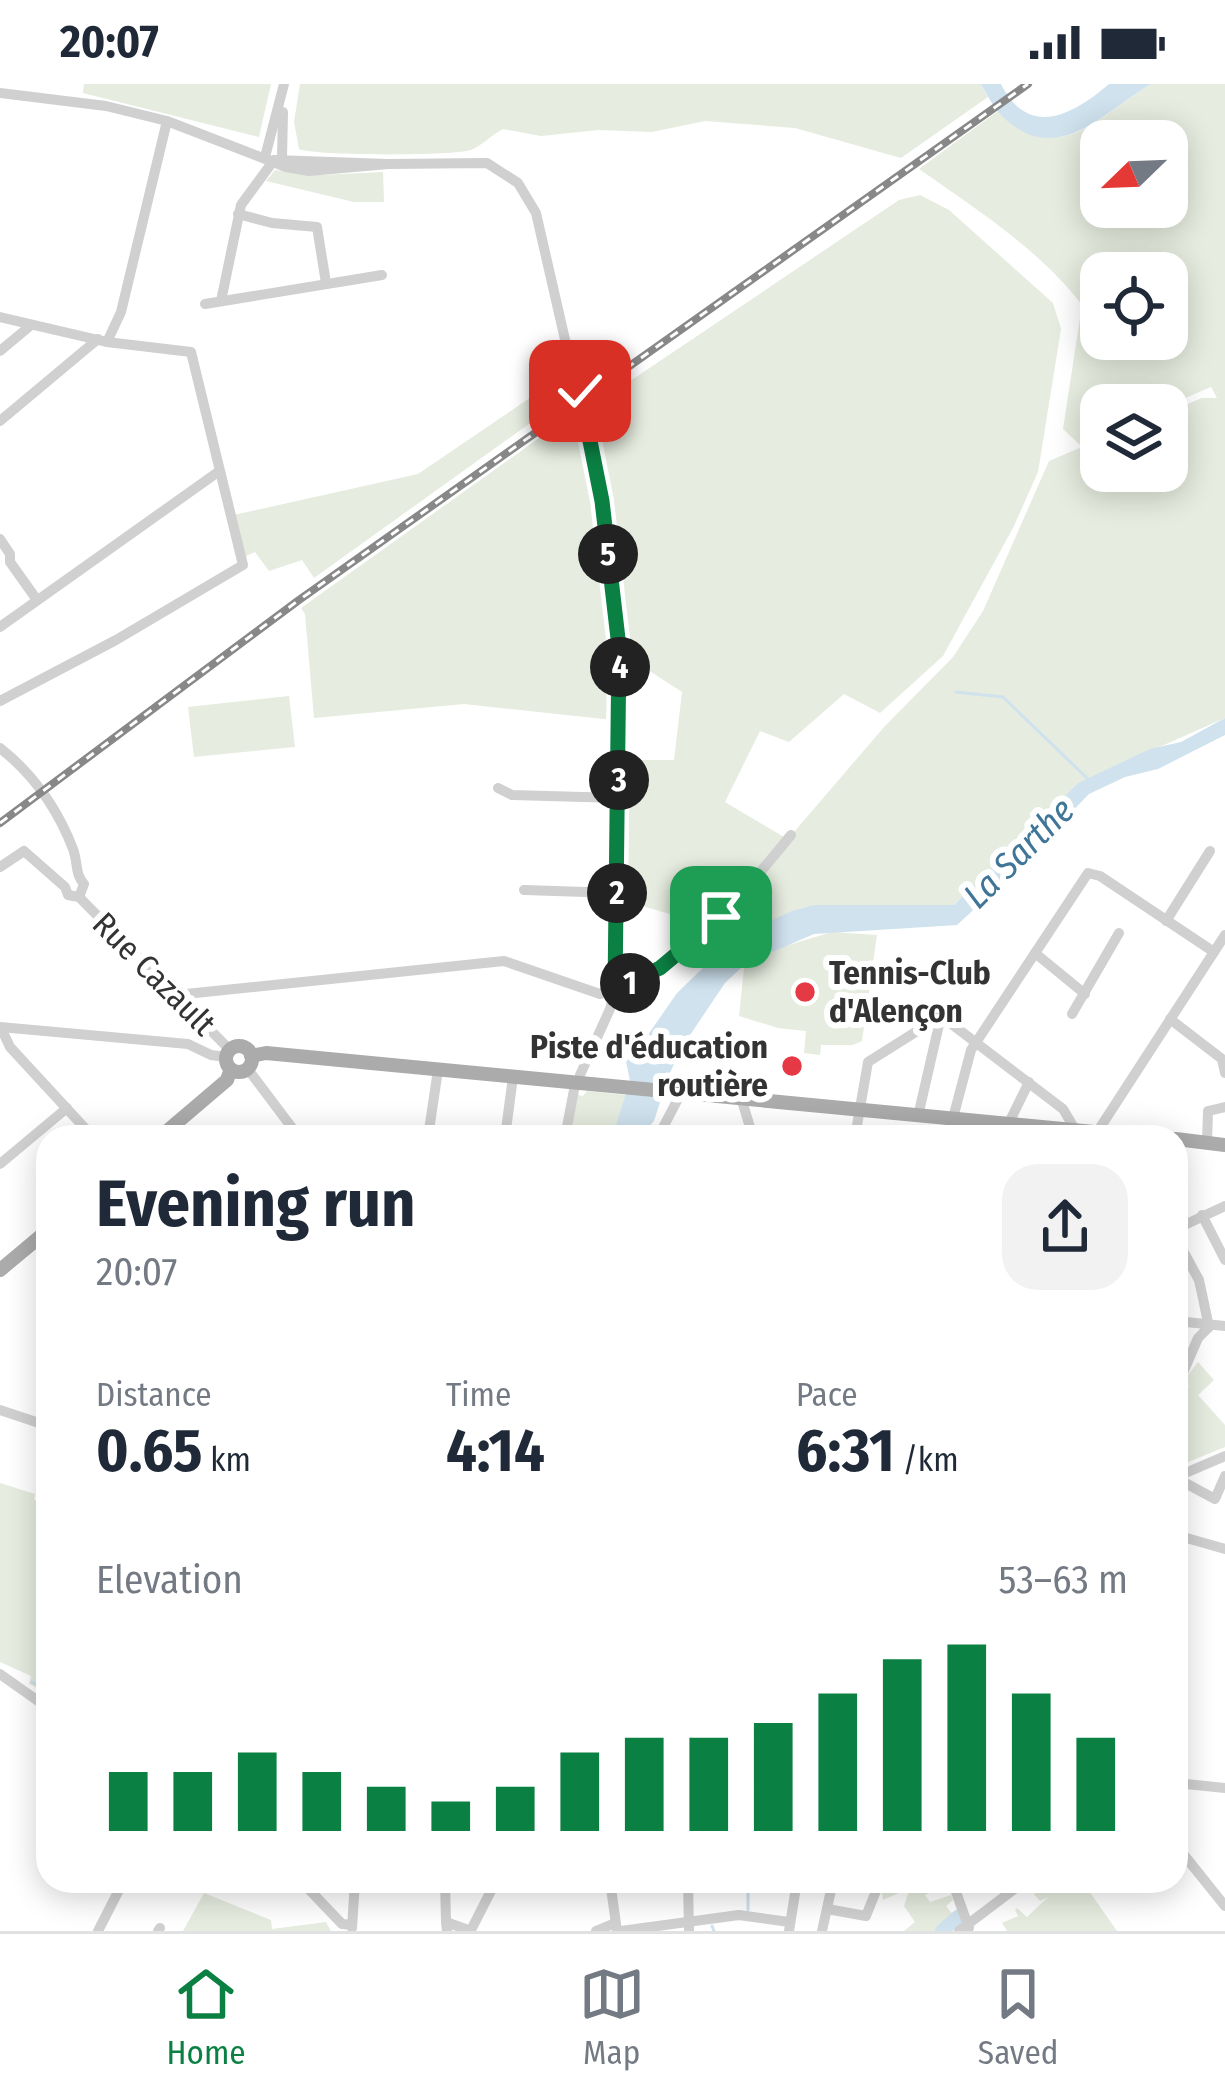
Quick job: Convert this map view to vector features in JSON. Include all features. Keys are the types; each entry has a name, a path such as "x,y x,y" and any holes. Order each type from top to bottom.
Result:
{"main road":[{"path":"174,1125 227,1080 237,1060 266,1053 979,1125"},
{"path":"1188,1140 1219,1143"},
{"path":"0,1270 36,1240"}],"street":[{"path":"221,301 238,214 274,159 284,84"},
{"path":"0,93 106,106 167,121 274,159 281,166 309,171 487,163 504,171 532,201 602,501 619,647 615,989 580,1075"},
{"path":"0,421 102,341 121,312 167,121"},
{"path":"238,214 317,227 326,283"},
{"path":"206,304 382,275"},
{"path":"0,317 102,341 187,350 194,356 242,565 0,701"},
{"path":"0,351 30,326"},
{"path":"0,627 218,472"},
{"path":"0,539 5,561 37,600"},
{"path":"0,748 31,777 51,805 74,852 78,878"},
{"path":"498,788 512,795 619,798"},
{"path":"176,995 504,961 600,994 660,968 721,917 791,835"},
{"name":"Rue Cazault","path":"0,867 24,850 65,886 68,895 79,897 237,1060 289,1125"},
{"path":"1166,921 1210,851"},
{"path":"951,1125 976,1043 1088,873 1100,876 1214,952"},
{"name":"Rue Cazault","path":"65,886 71,878 78,878 85,887 79,897"},
{"path":"524,890 616,893"},
{"path":"1072,1015 1119,934"},
{"path":"1101,1125 1225,934"},
{"path":"1035,953 1084,994"},
{"path":"190,1010 198,995"},
{"path":"941,1016 1063,1109 1072,1125"},
{"path":"856,1125 868,1062 941,1016"},
{"path":"918,1116 941,1016"},
{"path":"1170,1019 1222,1054 1225,1072"},
{"path":"0,1028 182,1043 237,1060"},
{"path":"0,1028 10,1047 82,1125"},
{"path":"430,1125 438,1070"},
{"path":"506,1125 512,1077"},
{"path":"1008,1125 1029,1082"},
{"path":"567,1125 574,1090"},
{"path":"662,1125 674,1094"},
{"path":"742,1101 749,1125"},
{"path":"1219,1143 1208,1111 1225,1107"},
{"path":"47,1125 67,1108"},
{"path":"0,1164 36,1134"},
{"path":"1188,1225 1225,1206"},
{"path":"1202,1215 1225,1260"},
{"path":"1188,1258 1199,1280 1209,1327"},
{"path":"1188,1323 1225,1326"},
{"path":"1188,1361 1198,1338 1209,1327"},
{"path":"5,1412 36,1422"},
{"path":"1188,1472 1225,1456"},
{"path":"1188,1484 1215,1499 1225,1476"},
{"path":"1188,1538 1225,1549"},
{"path":"0,1674 36,1700"},
{"path":"1188,1784 1225,1788"},
{"path":"1188,1860 1225,1906"},
{"path":"98,1931 117,1893"},
{"path":"312,1893 342,1924 352,1928 354,1893"},
{"path":"446,1893 447,1927 471,1931 490,1893"},
{"path":"612,1893 617,1928"},
{"path":"688,1893 688,1926"},
{"path":"596,1931 688,1926 749,1915 789,1926 795,1893"},
{"path":"822,1931 830,1893"},
{"path":"826,1909 866,1916 875,1893"},
{"path":"956,1893 966,1929 1010,1893"}],"shaded area":[{"path":"84,84 271,84 259,137 83,93"},
{"path":"300,84 980,84 988,97 901,158 795,128 705,121 652,132 598,130 541,136 503,129 471,150 355,154 299,149 294,122"},
{"path":"1151,84 1225,84 1225,718 1078,783 954,905 806,907 736,941 721,917 885,726 953,657 983,611 1049,461 1080,448 1080,492 1188,492 1188,404 1217,398 1211,387 1188,397 1188,384 1080,384 1080,444 1063,429 1080,318 1080,360 1188,360 1188,252 1080,252 1080,303 1027,248 919,169 998,111 1040,136 1080,131 1080,228 1188,228 1188,120 1099,120"},
{"path":"275,170 319,175 383,172 384,202 354,202 266,181"},
{"path":"920,195 949,210 1053,303 1061,329 1038,472 943,656 880,713 844,694 789,742 760,731 725,802 784,837 748,881 704,924 625,901 627,760 674,760 682,692 645,668 628,650 617,551 624,533 613,524 593,406 899,200"},
{"path":"562,384 568,396 314,578 302,560 269,571 255,552 244,557 234,515 418,474 543,389"},
{"path":"574,413 595,500 612,648 613,720 464,704 314,718 301,608"},
{"path":"289,696 295,747 194,757 188,707"},
{"name":"Tennis-Club d'Alençon","path":"832,932 877,935 862,1041 821,1045 820,1055 804,1053 806,1031 739,1016 744,968 772,950"},
{"path":"587,1091 626,1095 616,1125 571,1125 578,1095"},
{"path":"1198,1362 1214,1380 1198,1395 1225,1425 1225,1447 1188,1462 1189,1386 1188,1375"},
{"path":"0,1483 35,1494 36,1687 29,1684 31,1676 0,1662"},
{"path":"204,1893 271,1920 272,1929 326,1922 331,1931 183,1931"},
{"path":"908,1893 929,1893 925,1895 930,1902 951,1895 953,1900 946,1906 954,1916 944,1927 943,1922 938,1925 939,1931 904,1931 915,1922 904,1906"},
{"path":"1090,1893 1117,1931 1007,1931 1002,1923 1018,1916 1017,1908 1027,1917 1048,1897 1040,1901 1034,1894"}],"water":[{"path":"980,84 1001,84 1012,101 1038,117 1067,112 1109,84 1151,84 1098,120 1080,120 1080,130 1061,137 1041,138 1022,131 995,108"},
{"name":"La Sarthe","path":"1225,718 1225,735 1158,769 1125,777 1089,794 957,925 814,934 745,964 725,983 682,1047 654,1121 650,1125 616,1125 630,1081 626,1061 677,993 758,927 814,905 954,905 1078,783 1150,749 1181,742"}],"waterway":[{"path":"956,692 1003,697 1088,779"},
{"path":"32,1682 36,1684"},
{"path":"748,1893 748,1910"},
{"path":"942,1931 959,1916"},
{"path":"712,1926 714,1931"}],"railway":[{"path":"0,823 299,600 1028,84"}],"place":[{"name":"Tennis-Club d'Alençon","path":"805,992"},
{"name":"Piste d'éducation routière","path":"792,1066"}],"route":[{"path":"580,391 602,501 619,647 615,989 649,976 721,917"}]}
